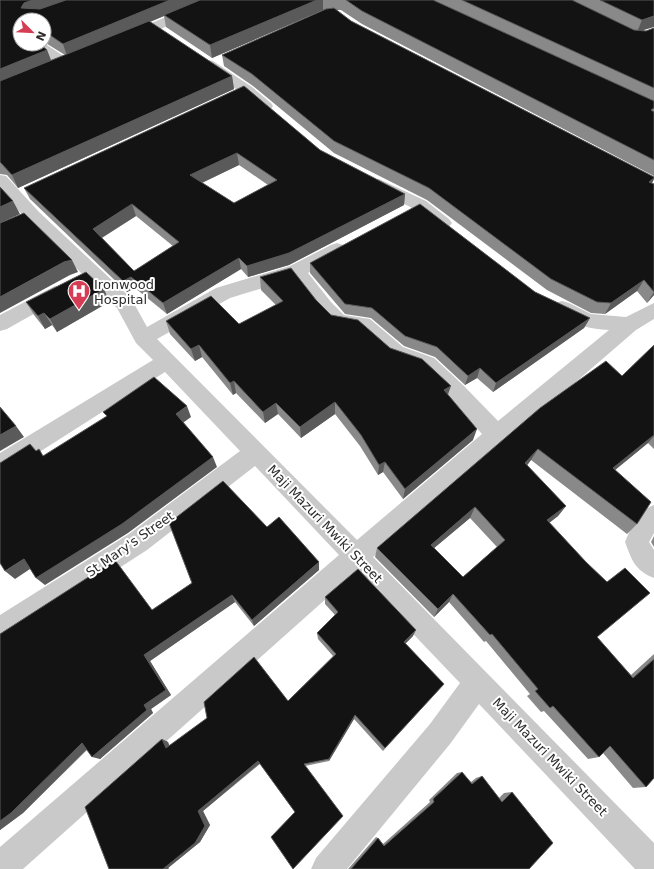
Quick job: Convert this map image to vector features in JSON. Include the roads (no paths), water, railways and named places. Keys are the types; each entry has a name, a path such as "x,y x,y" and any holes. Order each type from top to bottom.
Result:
{"street":[{"path":"117,42 160,32 217,0"},
{"path":"49,52 66,64"},
{"path":"51,70 80,58"},
{"path":"211,61 239,93 275,114"},
{"path":"367,178 420,205 458,234"},
{"name":"Maji Mazuri Mwiki Street","path":"15,189 27,219 80,281 124,303 143,338 167,360 478,682 647,865"},
{"path":"400,216 420,205"},
{"path":"143,338 223,293 296,271 352,242"},
{"path":"296,271 324,307 339,322 363,324 396,353 427,364 456,391 497,435"},
{"path":"0,324 80,281"},
{"path":"546,300 588,321 629,325"},
{"path":"0,868 356,556 497,435 629,325 654,310"},
{"path":"0,465 167,360"},
{"name":"St Mary's Street","path":"0,630 138,542 256,452"},
{"path":"654,516 643,528 637,542 643,557 654,566"},
{"path":"327,869 440,734 478,682"}],"place":[{"name":"Ironwood Hospital","path":"79,310"}]}
